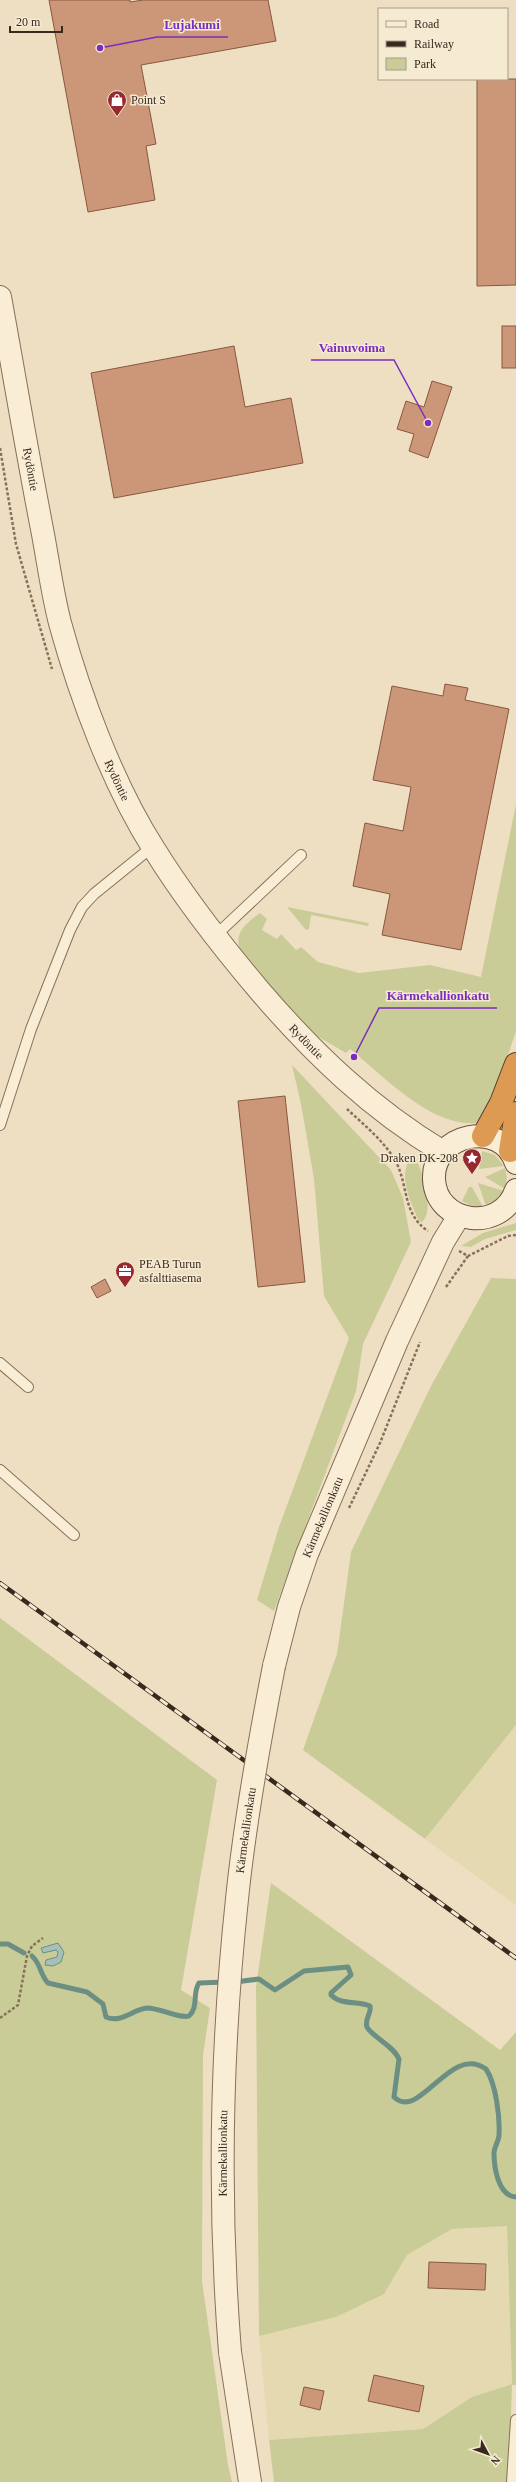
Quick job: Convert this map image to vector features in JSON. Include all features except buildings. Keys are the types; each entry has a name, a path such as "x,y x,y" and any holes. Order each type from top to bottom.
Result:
{"highway":[{"path":"483,1136 500,1102 516,1064"},
{"path":"513,1157 516,1113"}],"street":[{"name":"Rydöntie","path":"0,297 60,621 82,692 103,747 152,847 215,936 323,1061 360,1093 419,1137 443,1152"},
{"path":"513,1157 498,1141 483,1136 464,1137 452,1143 443,1152 435,1168 436,1190 449,1210 459,1216 472,1219 486,1218 497,1214 507,1206 515,1194"},
{"name":"Kärmekallionkatu","path":"250,2482 230,2352 224,2272 222,2191 228,2015 238,1891 248,1814 274,1666 289,1607 310,1547 397,1341 443,1242 459,1216"}],"lane":[{"path":"0,1125 31,1029 70,930 82,907 94,894 152,847"},
{"path":"215,936 301,855"},
{"path":"0,1363 28,1387"},
{"path":"0,1470 74,1535"},
{"path":"512,2482 516,2420"}],"path":[{"path":"444,1288 468,1256"},
{"path":"348,1512 380,1443 422,1337"},
{"path":"0,2018 18,2005 27,1956 32,1946 43,1938"}],"shaded area":[{"path":"516,1725 516,1905 425,1839"},
{"path":"507,2226 512,2384 472,2397 423,2429 269,2440 259,2336 336,2317 384,2294 407,2255 452,2229"}],"green space":[{"path":"516,804 516,1031 492,1104 476,1123 459,1122 442,1117 408,1098 350,1049 346,1053 312,1033 241,952 238,939 242,929 260,913 267,919 262,930 277,939 281,934 296,950 301,947 318,962 359,973 430,965 481,977"},
{"path":"287,907 369,923 368,926 311,915 309,929 306,930"},
{"path":"292,1065 391,1170 403,1198 411,1242 363,1344 356,1391 274,1611 257,1600 279,1527 349,1338 324,1296 314,1179 301,1104"},
{"path":"482,1151 495,1155 504,1166 479,1169"},
{"path":"414,1154 426,1189 428,1208 426,1216 422,1222 419,1221 413,1209 405,1181 408,1163"},
{"path":"505,1168 507,1178 505,1189 485,1177"},
{"path":"478,1183 504,1191 497,1201 486,1206"},
{"path":"469,1187 472,1187 483,1207 472,1206 462,1201"},
{"path":"516,1223 516,1230 485,1239 471,1247 461,1246 483,1233"},
{"path":"491,1278 516,1279 516,1725 425,1839 303,1750 337,1654 351,1552 431,1386"},
{"path":"0,1618 217,1780 181,1990 210,2008 203,2055 202,2281 228,2465 232,2482 0,2482"},
{"path":"271,1883 500,2050 516,2032 516,2385 512,2385 509,2482 274,2482 269,2440 423,2429 472,2397 512,2384 507,2226 452,2229 407,2255 384,2294 336,2317 259,2336 256,1987"}],"water":[{"path":"58,1943 64,1952 61,1962 53,1966 45,1965 46,1960 57,1957 58,1952 56,1950 43,1953 41,1948"}],"waterway":[{"path":"0,1944 8,1944 24,1953"},
{"path":"32,1956 37,1962 43,1977 48,1983 87,1992 103,2004 106,2017 111,2019 117,2019 147,2008 185,2017 189,2016 194,2008 196,1991 199,1983 225,1982"},
{"path":"235,1982 259,1979 275,1990 304,1971 348,1967 351,1975 331,1993 331,1995 340,2001 360,2003 370,2006 370,2011 366,2021 367,2027 373,2034 392,2049 399,2059 394,2097 404,2102 414,2100 448,2073 460,2066 473,2064 486,2069 495,2092 499,2119 499,2135 494,2153 496,2173 505,2192 516,2197"}],"railway":[{"path":"0,1583 516,1958"}],"place":[{"name":"Lujakumi","path":"100,48"},
{"name":"Point S","path":"117,117"},
{"name":"Vainuvoima","path":"428,423"},
{"name":"Kärmekallionkatu","path":"354,1057"},
{"name":"Draken DK-208","path":"472,1175"},
{"name":"PEAB Turun asfalttiasema","path":"125,1288"}]}
